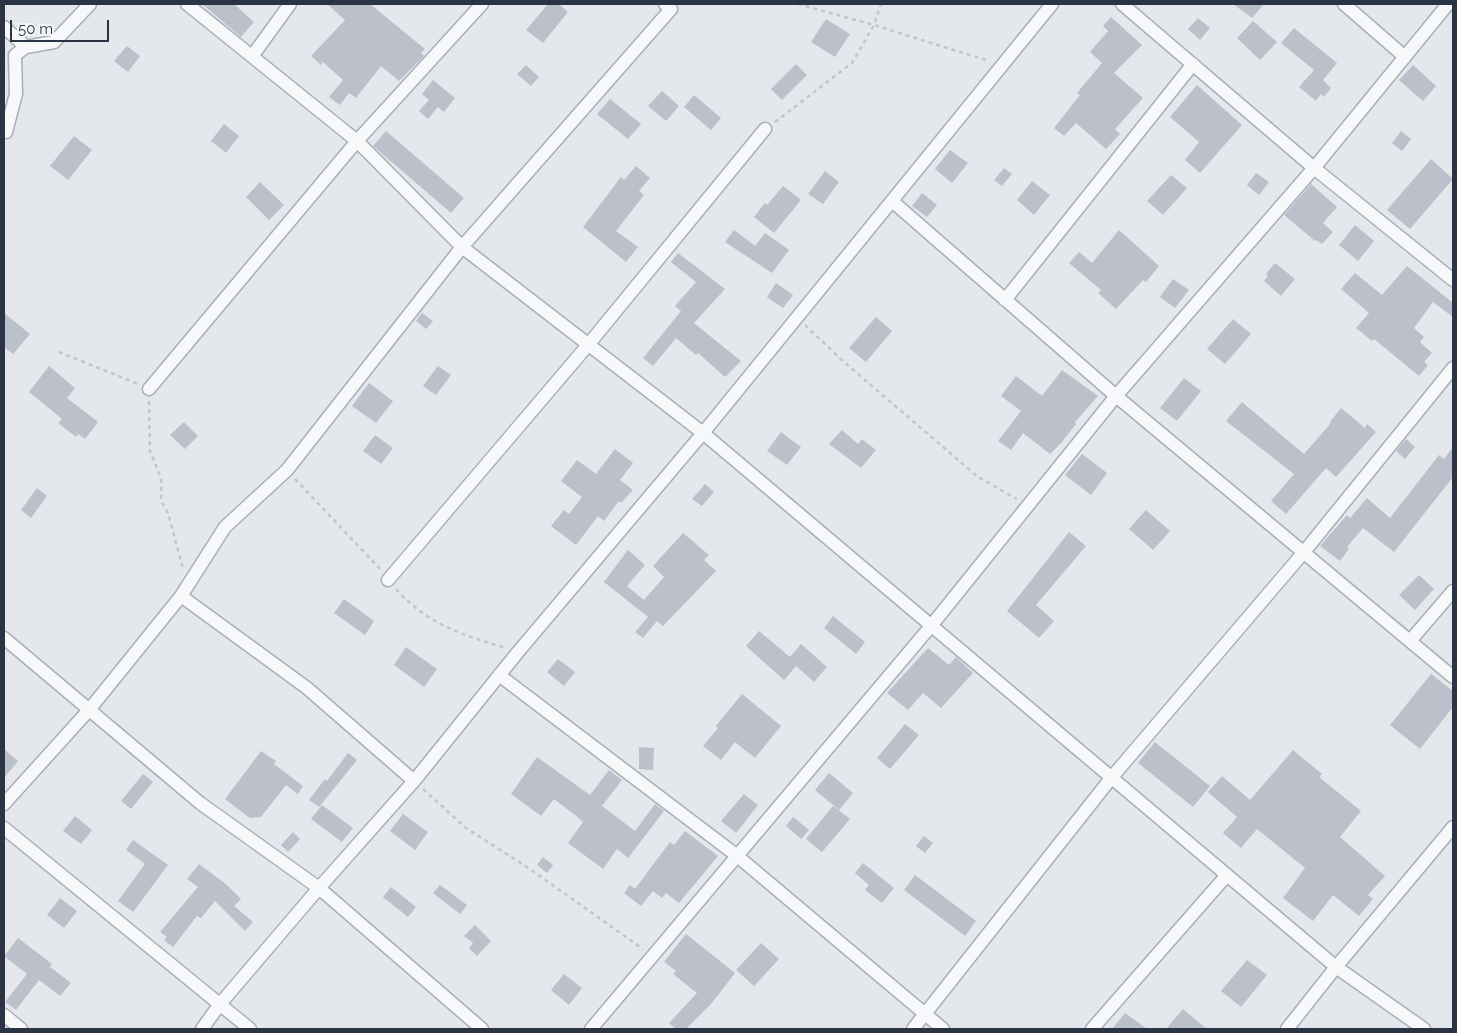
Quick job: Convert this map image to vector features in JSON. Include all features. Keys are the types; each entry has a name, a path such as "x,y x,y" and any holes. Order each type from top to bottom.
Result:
{"street":[{"path":"6,132 16,94 15,55 26,48 54,42 90,4"},
{"path":"187,4 357,141 462,247 703,432 1336,966 1424,1029"},
{"path":"252,55 290,4"},
{"path":"149,389 357,141 482,4"},
{"path":"4,804 89,710 181,596 225,527 287,470 462,247 671,9 666,4"},
{"path":"202,1029 220,1004 319,888 414,781 499,675 703,432 1052,4"},
{"path":"1122,4 1314,168 1453,280"},
{"path":"1344,4 1405,57"},
{"path":"591,1029 931,626 1116,396 1314,168 1448,4"},
{"path":"4,27 26,48"},
{"path":"1005,300 1193,64"},
{"path":"388,580 588,345 765,129"},
{"path":"892,201 1116,396 1453,676"},
{"path":"912,1029 1112,777 1304,552 1453,368"},
{"path":"1410,641 1453,591"},
{"path":"181,596 307,688 414,781"},
{"path":"4,638 200,803 319,888 482,1029"},
{"path":"499,675 736,855 924,1015 943,1029"},
{"path":"1287,1029 1336,966 1453,827"},
{"path":"4,828 250,1029"},
{"path":"1092,1029 1227,875"},
{"path":"4,1014 21,1029"}],"path":[{"path":"798,4 874,25 1002,65"},
{"path":"765,129 852,63 874,25 880,4"},
{"path":"797,317 844,362 978,476 1028,505"},
{"path":"59,352 149,389 150,451 161,478 161,500 168,513 184,570"},
{"path":"414,781 466,828 528,867 652,956"}],"building":[{"path":"202,4 234,4 254,22 241,37"},
{"path":"327,4 370,4 425,49 421,53 424,56 399,81 381,66 356,98 349,93 340,105 329,97 343,80 323,62 321,65 311,56 345,20"},
{"path":"548,4 559,4 568,12 543,43 526,30"},
{"path":"1233,4 1264,4 1252,18"},
{"path":"1111,17 1142,45 1114,73 1143,98 1115,129 1120,134 1106,149 1076,123 1064,136 1054,128 1080,95 1077,93 1102,63 1090,52 1108,31 1103,26"},
{"path":"1198,18 1210,28 1200,40 1188,29"},
{"path":"826,19 850,34 835,57 811,42"},
{"path":"1253,21 1277,42 1260,60 1237,38"},
{"path":"1294,28 1337,63 1323,80 1331,88 1324,97 1321,94 1316,101 1299,87 1314,70 1281,43"},
{"path":"127,46 140,56 128,72 114,61"},
{"path":"796,64 807,75 782,100 771,89"},
{"path":"526,65 539,77 531,86 517,74"},
{"path":"1413,65 1436,86 1423,101 1399,80"},
{"path":"433,80 455,98 444,112 438,107 428,119 419,111 429,100 422,94"},
{"path":"1197,85 1242,125 1200,173 1185,160 1199,142 1170,117"},
{"path":"662,91 679,106 666,121 648,106"},
{"path":"694,95 721,118 711,130 684,107"},
{"path":"610,99 641,124 628,139 597,114"},
{"path":"224,124 239,136 226,153 211,141"},
{"path":"386,131 464,198 451,213 373,146"},
{"path":"1401,131 1411,139 1402,151 1392,143"},
{"path":"74,136 92,150 68,180 50,166"},
{"path":"950,150 968,163 952,183 935,169"},
{"path":"1431,159 1453,179 1410,229 1387,210"},
{"path":"636,166 650,178 639,191 644,195 616,231 638,247 626,262 583,227 621,177 624,180"},
{"path":"1004,168 1012,174 1002,186 994,180"},
{"path":"825,171 839,182 823,204 808,194"},
{"path":"1256,173 1269,182 1259,195 1247,185"},
{"path":"1171,175 1187,188 1163,215 1147,201"},
{"path":"1032,181 1050,195 1034,215 1017,200"},
{"path":"260,182 284,205 269,220 246,197"},
{"path":"1311,184 1337,207 1323,223 1333,232 1322,244 1315,241 1284,215"},
{"path":"783,186 801,200 774,233 754,217 765,203 767,205"},
{"path":"922,193 937,205 927,217 912,206"},
{"path":"1355,225 1374,241 1358,261 1339,245"},
{"path":"734,230 755,246 765,233 789,250 772,273 725,242"},
{"path":"1119,230 1159,266 1146,282 1143,280 1116,309 1098,293 1101,290 1069,263 1079,252 1092,263"},
{"path":"678,253 725,289 694,323 741,361 725,377 698,353 696,355 676,338 653,366 643,358 681,311 675,306 696,282 671,262"},
{"path":"1275,263 1295,279 1281,296 1264,281 1268,276 1266,274"},
{"path":"1407,266 1453,303 1453,317 1433,302 1414,328 1424,337 1420,342 1432,353 1424,362 1428,365 1419,376 1374,339 1372,341 1356,328 1369,313 1341,289 1355,273 1382,295"},
{"path":"1173,279 1189,290 1175,308 1160,297"},
{"path":"776,283 793,295 783,308 767,297"},
{"path":"4,313 30,334 13,354 4,347"},
{"path":"422,313 433,321 426,329 416,321"},
{"path":"876,317 892,331 866,362 849,348"},
{"path":"1233,319 1251,334 1225,364 1207,349"},
{"path":"49,366 75,388 67,398 98,422 85,439 78,434 76,437 58,423 62,419 29,392"},
{"path":"438,366 451,375 436,395 423,386"},
{"path":"1062,370 1098,396 1075,422 1076,424 1061,443 1050,454 1023,433 1011,450 998,441 1021,411 1001,396 1016,376 1042,396"},
{"path":"1184,378 1201,391 1177,421 1160,408"},
{"path":"369,383 393,401 376,423 352,406"},
{"path":"1242,402 1304,454 1331,423 1341,408 1365,428 1367,424 1376,432 1336,477 1326,468 1286,514 1271,501 1294,474 1226,421"},
{"path":"184,422 198,436 185,449 170,435"},
{"path":"842,430 858,444 862,439 876,450 861,468 829,444"},
{"path":"781,432 801,447 787,465 767,451"},
{"path":"375,435 393,448 381,464 363,451"},
{"path":"1406,439 1415,447 1405,459 1396,451"},
{"path":"1453,447 1453,477 1394,552 1363,528 1347,547 1349,549 1340,561 1320,546 1347,515 1350,518 1367,498 1390,518 1439,455 1444,459"},
{"path":"615,449 633,463 620,480 633,490 621,503 619,501 604,521 598,516 576,545 551,526 564,510 569,514 582,497 561,481 577,460 596,474"},
{"path":"1082,454 1107,473 1091,495 1065,475"},
{"path":"705,484 714,492 702,506 692,499"},
{"path":"37,488 47,496 31,518 21,510"},
{"path":"1146,510 1170,531 1153,550 1129,529"},
{"path":"1069,532 1086,546 1036,605 1054,621 1039,638 1007,611"},
{"path":"683,533 709,555 704,560 716,571 663,626 657,621 643,638 635,632 648,617 604,582 628,550 645,565 627,586 644,600 664,577 653,566"},
{"path":"1419,575 1434,589 1415,610 1399,595"},
{"path":"344,599 374,621 365,635 334,613"},
{"path":"833,616 865,642 856,654 824,628"},
{"path":"759,631 790,657 801,644 827,667 814,682 796,666 784,680 746,646"},
{"path":"406,647 437,669 424,687 394,665"},
{"path":"928,648 949,665 956,657 973,673 941,708 923,693 908,710 887,693"},
{"path":"558,659 575,672 564,686 547,672"},
{"path":"1431,674 1453,691 1453,707 1420,749 1390,725"},
{"path":"742,694 781,726 755,758 735,742 721,760 703,746 718,728 716,726"},
{"path":"905,724 919,735 890,769 877,758"},
{"path":"1155,742 1210,786 1193,807 1138,763"},
{"path":"639,747 654,748 653,770 639,769"},
{"path":"4,749 18,761 4,778"},
{"path":"1293,750 1322,774 1319,777 1361,811 1340,837 1385,876 1368,895 1373,899 1359,916 1333,895 1313,921 1283,898 1305,868 1257,829 1241,848 1223,833 1237,817 1208,792 1222,776 1250,800"},
{"path":"261,751 276,761 274,764 303,786 298,794 286,785 261,817 250,818 225,799"},
{"path":"348,753 357,760 319,807 309,800 325,779 327,781"},
{"path":"537,757 590,795 609,770 622,780 602,806 635,831 655,804 664,811 628,858 617,849 603,869 568,843 583,822 575,815 554,799 541,816 511,794"},
{"path":"829,773 853,793 839,810 815,790"},
{"path":"143,774 153,782 131,809 121,801"},
{"path":"744,794 758,805 736,833 721,821"},
{"path":"322,805 353,828 342,842 311,819"},
{"path":"833,806 850,819 822,852 806,839"},
{"path":"403,814 428,832 415,850 390,831"},
{"path":"75,816 92,830 81,844 63,831"},
{"path":"793,817 809,830 801,839 786,826"},
{"path":"685,831 718,856 679,903 666,893 662,898 653,891 641,906 624,893 630,885 635,889 670,842 674,845"},
{"path":"293,832 300,839 288,852 281,845"},
{"path":"924,836 933,843 925,853 916,846"},
{"path":"133,840 168,865 133,912 118,901 145,864 126,850"},
{"path":"543,857 553,865 547,873 537,865"},
{"path":"863,863 894,888 882,903 865,890 869,885 855,873"},
{"path":"199,864 227,885 241,899 234,906 253,922 245,931 215,901 201,918 197,916 173,947 164,940 167,937 160,932 198,887 187,879"},
{"path":"915,875 976,921 965,936 904,890"},
{"path":"440,885 467,905 460,914 433,893"},
{"path":"391,887 416,907 408,917 383,897"},
{"path":"60,898 77,911 64,928 47,915"},
{"path":"475,925 491,941 477,956 469,948 473,943 464,936"},
{"path":"686,934 735,973 711,1004 686,1029 676,1029 669,1023 697,993 673,974 676,971 664,962"},
{"path":"18,938 52,964 50,967 71,983 60,996 39,980 16,1010 5,1002 27,974 4,956"},
{"path":"761,943 779,959 754,986 736,970"},
{"path":"1247,960 1267,975 1241,1007 1221,991"},
{"path":"564,974 582,988 569,1005 551,990"},
{"path":"1183,1009 1207,1029 1166,1029"},
{"path":"1125,1013 1147,1029 1112,1029"}]}
